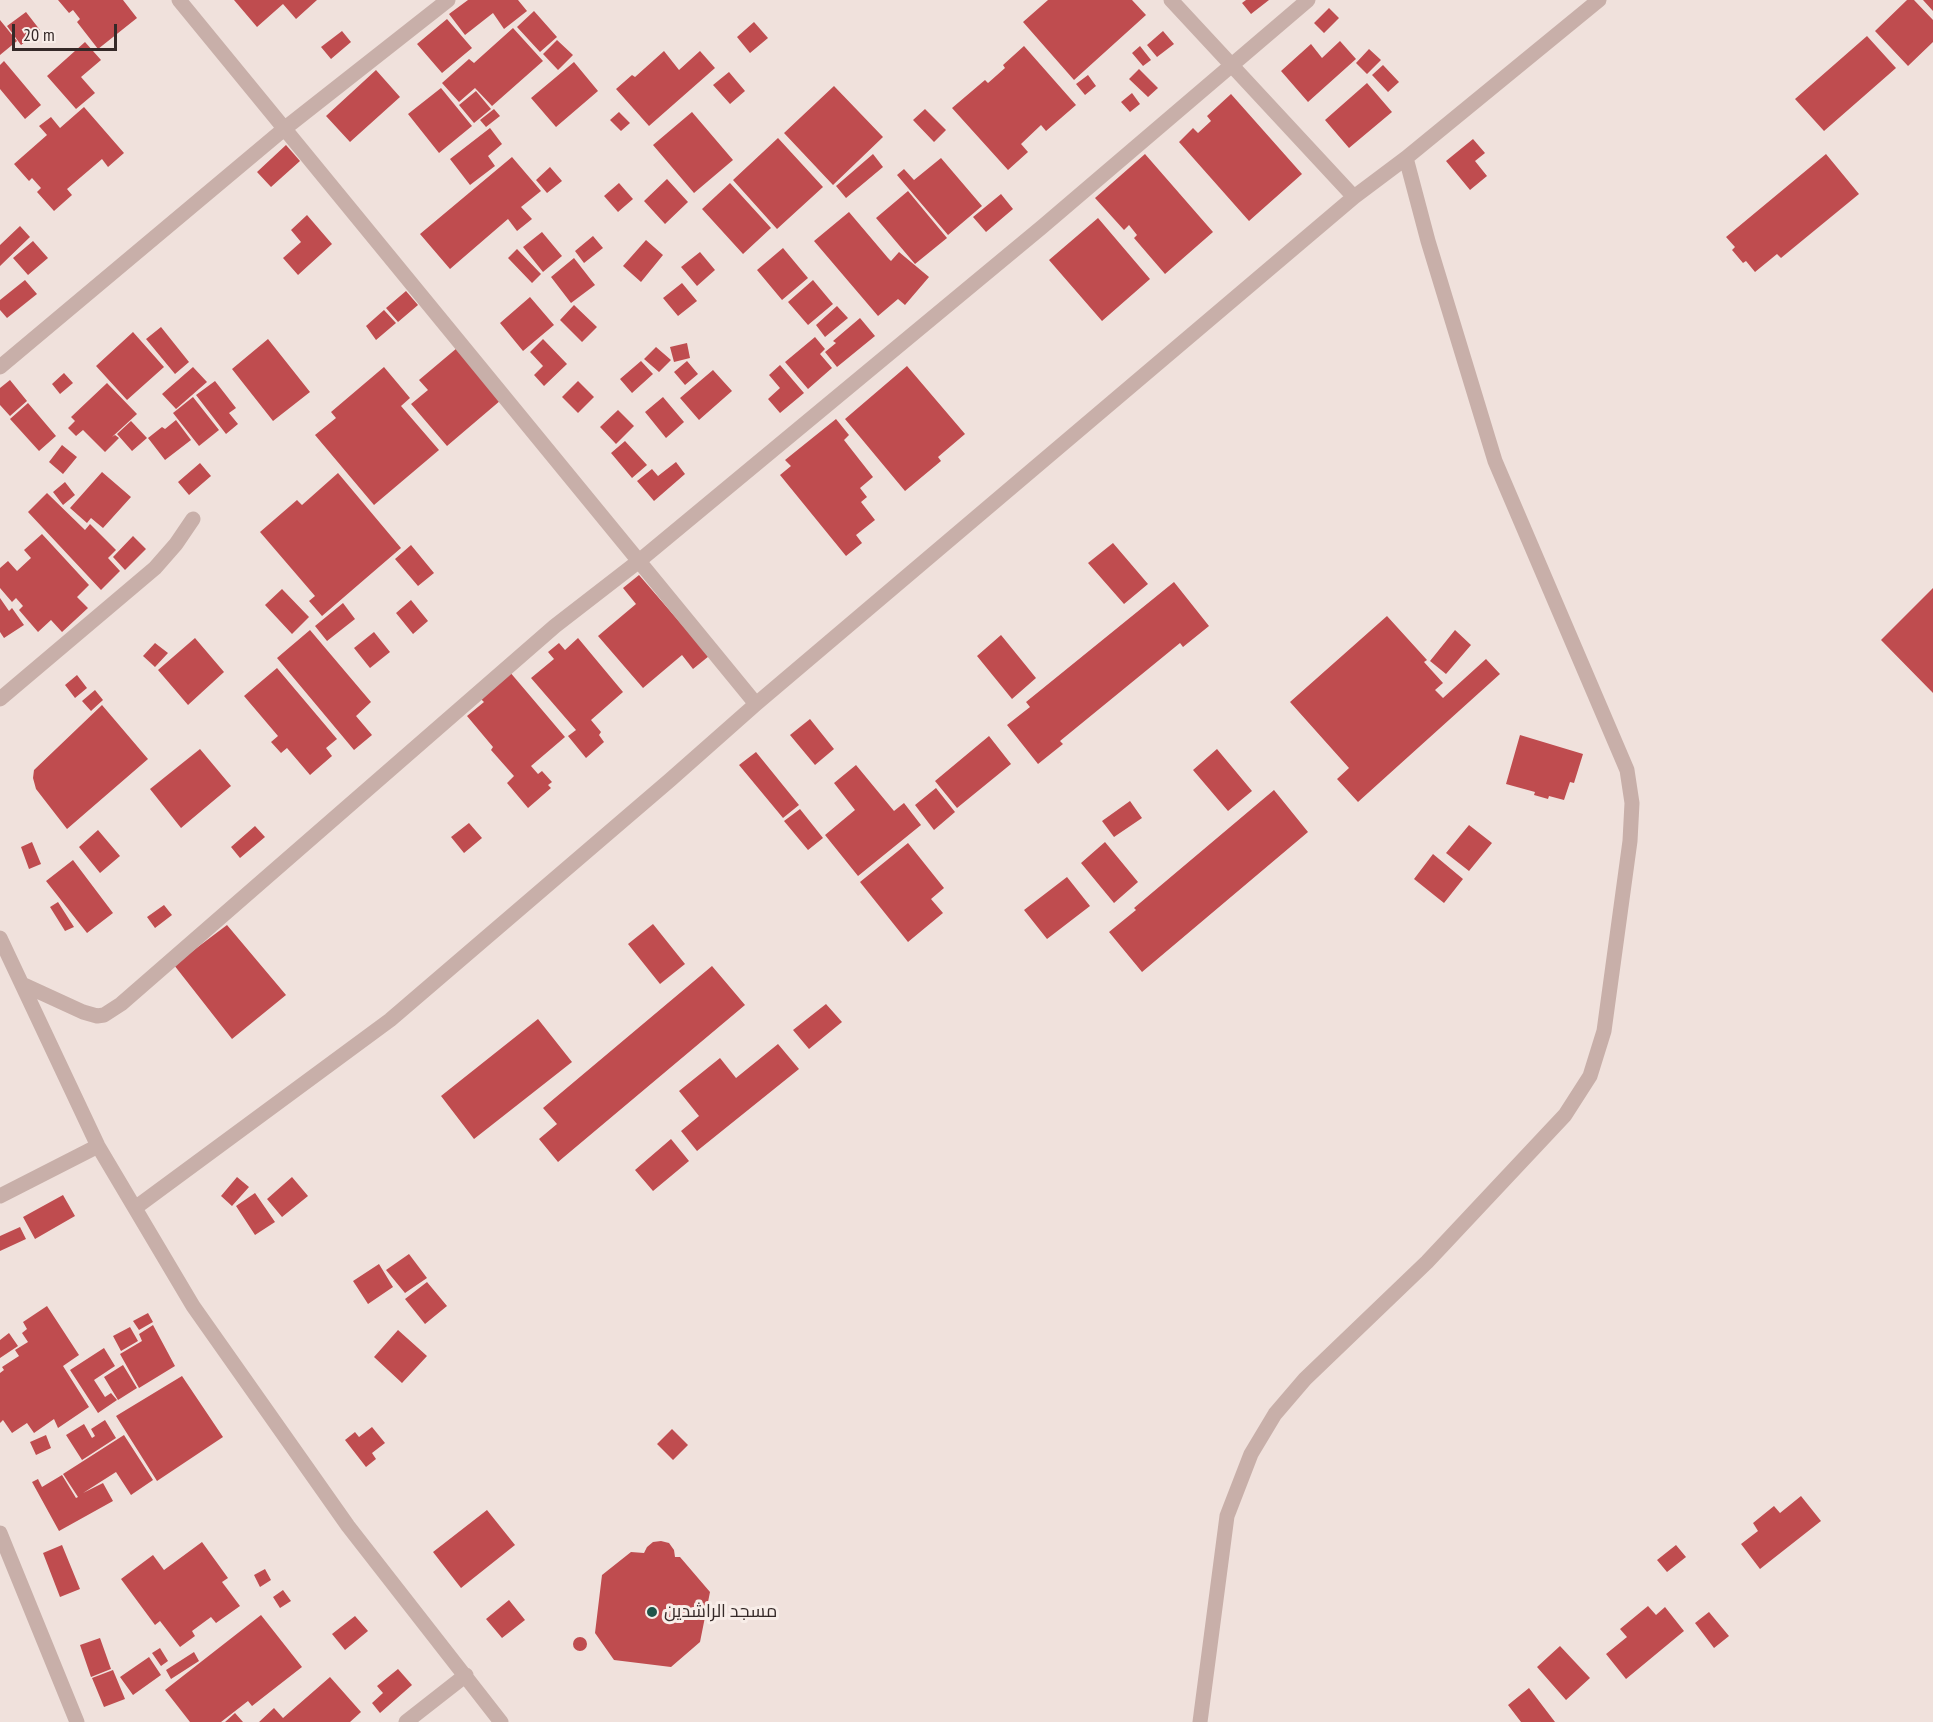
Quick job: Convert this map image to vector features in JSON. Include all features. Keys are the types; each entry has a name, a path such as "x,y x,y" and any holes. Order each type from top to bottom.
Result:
{"street":[{"path":"179,0 756,704"},
{"path":"0,367 284,129 448,0"},
{"path":"1172,0 1354,197"},
{"path":"22,984 83,1012 104,1015 113,1010 555,626 639,561 1042,227 1308,0"},
{"path":"135,1208 390,1020 662,788 756,704 1354,197 1406,158 1599,0"},
{"path":"1200,1722 1227,1516 1251,1454 1275,1414 1305,1379 1435,1254 1565,1115 1590,1076 1604,1030 1630,841 1632,803 1627,770 1495,461 1428,241 1406,158"},
{"path":"0,699 155,568 176,544 193,519"},
{"path":"0,938 98,1146 204,1324 348,1526 501,1722"},
{"path":"0,1196 98,1146"},
{"path":"0,1533 77,1722"},
{"path":"406,1722 466,1675"}],"building":[{"path":"58,0 123,0 137,18 98,49 77,22 80,19 73,10 69,13"},
{"path":"234,0 317,0 296,19 283,4 257,27"},
{"path":"468,0 518,0 527,11 504,29 493,13 465,35 449,14"},
{"path":"1048,0 1132,0 1146,15 1074,80 1023,22"},
{"path":"1246,0 1269,0 1251,14 1242,3"},
{"path":"1907,0 1914,0 1933,20 1933,42 1908,66 1875,31"},
{"path":"1923,0 1933,0 1933,11"},
{"path":"1329,8 1339,18 1324,33 1314,23"},
{"path":"534,11 557,37 540,52 517,27"},
{"path":"26,12 40,30 21,45 7,26"},
{"path":"447,19 472,48 442,73 417,44"},
{"path":"0,20 17,41 0,55"},
{"path":"754,22 768,38 750,53 737,37"},
{"path":"513,28 543,61 492,106 475,88 459,102 442,83 469,59 474,63"},
{"path":"342,31 351,42 331,59 321,47"},
{"path":"1163,31 1174,44 1157,57 1147,45"},
{"path":"1867,36 1896,68 1824,131 1795,99"},
{"path":"557,40 573,55 558,70 543,54"},
{"path":"1340,41 1356,59 1308,102 1281,71 1311,44 1322,58"},
{"path":"85,42 101,60 81,77 95,93 76,109 47,76"},
{"path":"1024,46 1076,105 1046,131 1041,125 1021,144 1028,152 1008,170 952,108 985,80 988,83 1005,68 1003,65"},
{"path":"1140,46 1151,60 1143,66 1132,53"},
{"path":"1369,49 1381,60 1367,74 1356,63"},
{"path":"664,51 679,70 700,51 715,68 649,126 616,89 632,75 635,77"},
{"path":"4,61 41,105 25,119 0,89 0,65"},
{"path":"574,62 598,91 556,127 531,98"},
{"path":"1383,65 1399,82 1388,92 1372,75"},
{"path":"1139,69 1158,88 1148,97 1129,79"},
{"path":"376,70 400,97 350,142 326,116"},
{"path":"729,72 745,91 730,104 713,85"},
{"path":"1088,75 1096,86 1085,95 1076,84"},
{"path":"1367,83 1392,112 1349,148 1325,120"},
{"path":"834,86 883,137 833,185 784,133"},
{"path":"441,88 472,126 439,153 408,114"},
{"path":"476,91 491,109 474,123 459,105"},
{"path":"1132,93 1140,104 1130,112 1121,102"},
{"path":"1231,94 1302,174 1249,221 1179,142 1193,128 1198,133 1211,121 1207,116"},
{"path":"84,107 124,153 108,167 102,159 67,189 72,195 54,211 37,192 41,188 32,178 29,181 14,164 47,135 39,126 51,117 60,128"},
{"path":"494,109 500,116 486,127 480,120"},
{"path":"925,109 946,130 934,142 913,120"},
{"path":"619,112 630,123 621,131 610,120"},
{"path":"692,112 733,160 694,193 653,145"},
{"path":"490,128 502,144 488,156 495,166 470,185 450,159"},
{"path":"778,138 823,187 777,229 733,180"},
{"path":"1473,139 1485,153 1475,161 1487,176 1470,190 1446,161"},
{"path":"286,145 300,161 271,187 257,172"},
{"path":"873,154 883,167 846,198 836,186"},
{"path":"1145,154 1213,232 1165,274 1134,238 1137,235 1129,225 1124,230 1095,198"},
{"path":"1826,154 1859,194 1781,258 1777,254 1755,272 1732,250 1735,247 1726,237"},
{"path":"512,157 541,191 521,207 532,219 517,231 508,219 450,269 420,234"},
{"path":"941,158 982,206 948,235 897,175 904,169 914,180"},
{"path":"550,167 562,181 547,193 536,180"},
{"path":"667,179 688,202 665,224 644,201"},
{"path":"619,183 633,199 618,212 604,196"},
{"path":"730,183 771,228 743,254 702,209"},
{"path":"908,191 947,238 915,264 876,218"},
{"path":"1001,194 1013,209 986,232 973,217"},
{"path":"849,212 891,261 899,252 929,277 905,305 898,299 878,316 814,241"},
{"path":"307,215 332,244 298,275 283,258 301,242 291,230"},
{"path":"1098,218 1150,279 1102,321 1049,260"},
{"path":"20,226 30,237 0,266 0,245"},
{"path":"542,232 562,256 543,272 523,247"},
{"path":"593,236 603,248 584,263 575,251"},
{"path":"646,240 663,255 641,282 623,266"},
{"path":"33,241 48,258 28,275 13,258"},
{"path":"783,248 808,278 782,300 757,270"},
{"path":"517,249 541,274 532,283 508,258"},
{"path":"700,252 715,270 697,286 681,267"},
{"path":"574,258 595,285 571,303 551,277"},
{"path":"25,280 37,294 7,318 0,310 0,300"},
{"path":"813,280 833,304 808,325 788,302"},
{"path":"682,283 697,301 678,316 663,298"},
{"path":"406,291 418,305 398,322 386,308"},
{"path":"530,297 554,325 523,351 500,323"},
{"path":"574,305 597,327 582,342 560,320"},
{"path":"837,306 848,318 825,337 816,325"},
{"path":"384,310 396,323 376,340 366,326"},
{"path":"860,318 875,336 837,367 825,352 836,343 833,341"},
{"path":"161,327 189,362 175,374 146,339"},
{"path":"133,332 164,367 127,400 96,366"},
{"path":"815,337 825,349 820,354 832,368 808,389 785,362"},
{"path":"268,339 310,392 273,421 232,369"},
{"path":"543,339 567,364 544,386 534,375 543,366 530,352"},
{"path":"687,343 690,358 674,362 670,347"},
{"path":"656,347 671,360 659,372 644,359"},
{"path":"457,348 501,400 447,446 411,404 428,390 419,380"},
{"path":"641,361 653,374 632,393 620,379"},
{"path":"687,361 698,374 685,385 674,372"},
{"path":"780,365 804,393 780,413 768,399 780,388 769,375"},
{"path":"907,366 965,434 938,457 941,461 905,491 845,419"},
{"path":"193,367 207,382 176,409 162,394"},
{"path":"384,367 410,398 401,406 439,450 374,505 315,435 336,418 331,412"},
{"path":"713,370 732,391 699,420 680,398"},
{"path":"64,373 73,383 60,394 52,384"},
{"path":"10,380 27,401 10,416 0,405 0,388"},
{"path":"215,381 236,408 229,413 238,424 226,434 196,395"},
{"path":"578,381 594,397 578,413 562,397"},
{"path":"107,383 137,414 112,437 115,435 119,438 105,452 83,430 76,436 68,428 75,421 71,417"},
{"path":"193,397 219,430 199,446 173,413"},
{"path":"663,397 684,422 666,438 645,412"},
{"path":"28,403 56,436 39,451 10,419"},
{"path":"618,410 634,426 616,444 600,427"},
{"path":"836,419 849,435 844,440 873,477 860,488 867,497 861,502 875,520 856,535 862,543 846,556 780,475 791,466 785,460"},
{"path":"176,420 191,440 165,460 148,438"},
{"path":"131,421 147,438 132,451 117,434"},
{"path":"625,441 647,465 632,478 611,453"},
{"path":"62,445 77,457 63,474 49,462"},
{"path":"676,462 685,474 654,501 637,481 652,469 658,476"},
{"path":"200,463 211,476 189,495 178,482"},
{"path":"102,472 131,497 103,528 91,518 87,523 70,508"},
{"path":"338,473 401,548 322,616 309,601 315,596 260,532 297,500 302,505"},
{"path":"65,482 75,495 63,505 53,492"},
{"path":"47,493 85,530 90,524 116,550 108,558 120,571 101,590 28,512"},
{"path":"42,534 89,585 77,597 88,608 62,632 51,620 38,632 19,610 23,606 16,598 12,602 0,588 0,568 8,561 17,571 31,558 24,550"},
{"path":"133,536 146,549 125,570 113,557"},
{"path":"1113,543 1148,584 1124,604 1088,563"},
{"path":"411,545 434,573 418,586 395,559"},
{"path":"639,575 709,656 693,669 682,655 643,688 598,636 636,604 623,588"},
{"path":"1174,582 1209,626 1183,647 1180,643 1060,741 1063,744 1038,764 1007,725 1030,707 1026,702"},
{"path":"1933,588 1933,693 1881,640"},
{"path":"282,589 309,617 292,634 265,605"},
{"path":"0,598 9,611 12,608 24,625 4,638 0,632"},
{"path":"411,600 428,621 413,634 396,613"},
{"path":"343,603 355,619 327,641 315,626"},
{"path":"1387,616 1427,660 1424,662 1443,683 1435,690 1443,698 1486,659 1500,674 1358,802 1337,779 1349,768 1290,702"},
{"path":"310,630 371,702 356,716 372,735 354,750 277,658"},
{"path":"1455,630 1471,645 1446,674 1430,661"},
{"path":"374,632 390,652 370,668 354,648"},
{"path":"1001,635 1036,678 1012,699 977,656"},
{"path":"195,638 224,672 188,705 158,670"},
{"path":"578,638 623,692 591,720 601,732 599,735 604,742 586,758 568,736 576,730 531,678 554,659 548,652 559,643 565,650"},
{"path":"155,643 168,653 155,667 143,656"},
{"path":"277,668 337,739 326,748 332,756 310,775 287,748 281,753 271,742 278,736 244,696"},
{"path":"509,671 565,737 531,766 538,774 542,771 552,782 548,785 551,788 528,808 507,783 514,776 491,750 493,747 467,716 484,702 479,697"},
{"path":"77,675 87,688 75,698 65,685"},
{"path":"95,690 103,700 91,711 82,701"},
{"path":"102,705 148,759 67,829 36,789 33,778 34,770"},
{"path":"810,719 834,749 815,765 790,735"},
{"path":"1520,735 1583,754 1574,783 1570,782 1564,800 1549,796 1548,799 1534,795 1535,792 1506,784"},
{"path":"989,736 1011,764 957,808 935,781"},
{"path":"200,749 231,786 181,828 150,789"},
{"path":"1217,749 1252,791 1228,811 1193,770"},
{"path":"756,752 799,805 783,818 739,765"},
{"path":"856,765 894,811 904,803 921,825 858,876 825,835 855,810 834,783"},
{"path":"936,788 955,812 934,830 915,805"},
{"path":"1274,790 1308,832 1142,972 1109,932 1136,910 1134,908"},
{"path":"1130,801 1142,818 1114,837 1102,821"},
{"path":"800,809 823,838 808,850 784,821"},
{"path":"469,823 482,838 464,853 451,837"},
{"path":"1469,825 1492,843 1469,871 1446,853"},
{"path":"255,826 265,837 240,858 231,847"},
{"path":"98,830 120,856 100,873 79,847"},
{"path":"32,842 41,864 29,869 21,847"},
{"path":"1105,842 1138,882 1114,903 1081,863"},
{"path":"908,843 944,888 931,899 943,913 908,942 860,882"},
{"path":"1433,854 1463,879 1444,903 1414,879"},
{"path":"73,860 113,913 87,933 46,881"},
{"path":"1067,877 1090,906 1047,939 1024,910"},
{"path":"58,902 74,927 65,931 50,907"},
{"path":"164,905 172,915 155,928 147,917"},
{"path":"653,924 685,964 660,984 628,944"},
{"path":"227,925 286,995 232,1039 174,965"},
{"path":"712,966 745,1005 558,1162 539,1139 557,1124 543,1108"},
{"path":"826,1004 842,1022 809,1049 793,1030"},
{"path":"538,1019 572,1062 474,1139 441,1096"},
{"path":"778,1044 799,1069 697,1151 681,1131 699,1116 679,1091 720,1058 736,1078"},
{"path":"671,1139 689,1161 653,1191 635,1170"},
{"path":"237,1177 249,1187 232,1206 221,1196"},
{"path":"292,1177 308,1196 282,1217 267,1199"},
{"path":"255,1193 275,1222 255,1235 236,1206"},
{"path":"63,1195 75,1216 35,1239 23,1217"},
{"path":"20,1227 26,1239 0,1251 0,1236"},
{"path":"409,1254 427,1278 405,1293 386,1270"},
{"path":"379,1264 393,1287 368,1304 353,1281"},
{"path":"427,1282 447,1306 425,1324 405,1299"},
{"path":"47,1306 79,1355 63,1366 89,1407 58,1428 54,1419 34,1433 27,1423 12,1433 3,1420 0,1423 0,1373 4,1370 2,1367 19,1356 15,1350 28,1342 22,1333 27,1329 23,1322"},
{"path":"148,1313 153,1322 139,1330 133,1321"},
{"path":"153,1325 175,1366 139,1388 120,1354 142,1341 139,1334"},
{"path":"130,1327 138,1341 121,1351 113,1336"},
{"path":"398,1330 427,1356 402,1383 374,1357"},
{"path":"9,1333 18,1346 0,1358 0,1340"},
{"path":"104,1348 115,1366 94,1380 105,1397 111,1393 117,1400 98,1413 70,1370"},
{"path":"123,1365 137,1388 118,1400 104,1377"},
{"path":"182,1376 223,1437 157,1481 116,1416"},
{"path":"105,1420 116,1438 82,1460 66,1435 84,1424 92,1438 95,1436 91,1429"},
{"path":"372,1427 385,1443 372,1453 376,1459 366,1467 345,1440 355,1432 359,1437"},
{"path":"672,1429 688,1445 673,1460 657,1444"},
{"path":"46,1435 51,1448 36,1455 30,1442"},
{"path":"124,1435 153,1480 131,1495 116,1472 83,1493 103,1483 113,1501 59,1531 32,1482 38,1479 42,1487 62,1475 76,1498 78,1497 63,1474"},
{"path":"1801,1496 1821,1521 1760,1569 1741,1544 1758,1531 1753,1523 1774,1506 1780,1513"},
{"path":"487,1510 515,1545 461,1588 433,1552"},
{"path":"202,1542 228,1578 222,1582 240,1606 216,1623 211,1617 192,1631 195,1636 180,1647 160,1621 155,1625 121,1579 153,1555 164,1570"},
{"name":"مسجد الراشدين","path":"653,1542 669,1543 674,1550 675,1557 680,1557 710,1592 700,1642 671,1667 614,1660 595,1633 602,1575 631,1552 644,1553"},
{"path":"62,1545 80,1589 60,1597 43,1553"},
{"path":"1676,1545 1686,1557 1667,1572 1657,1560"},
{"path":"265,1569 271,1580 260,1587 254,1575"},
{"path":"283,1590 291,1601 280,1608 273,1597"},
{"path":"509,1600 525,1620 502,1638 486,1619"},
{"path":"1648,1606 1656,1615 1665,1607 1684,1631 1626,1679 1606,1654 1627,1637 1620,1629"},
{"path":"1709,1612 1729,1636 1714,1648 1695,1623"},
{"path":"261,1615 302,1667 252,1706 248,1701 221,1722 190,1722 165,1690"},
{"path":"355,1616 368,1631 345,1650 332,1634"},
{"path":"577,1637 583,1637 587,1644 583,1651 577,1651 573,1647 573,1641"},
{"path":"100,1638 111,1669 91,1677 80,1645"},
{"path":"1560,1646 1590,1678 1566,1700 1537,1667"},
{"path":"160,1648 168,1661 161,1666 152,1653"},
{"path":"194,1652 199,1661 171,1679 166,1670"},
{"path":"149,1657 161,1675 133,1695 120,1677"},
{"path":"398,1669 412,1685 380,1713 372,1703 383,1693 377,1686"},
{"path":"113,1670 125,1699 104,1707 92,1678"},
{"path":"330,1677 361,1712 350,1722 259,1722 274,1708 283,1718"},
{"path":"1529,1688 1555,1722 1521,1722 1508,1705"},
{"path":"235,1713 243,1722 225,1722"}],"place":[{"name":"مسجد الراشدين","path":"652,1612"}]}
